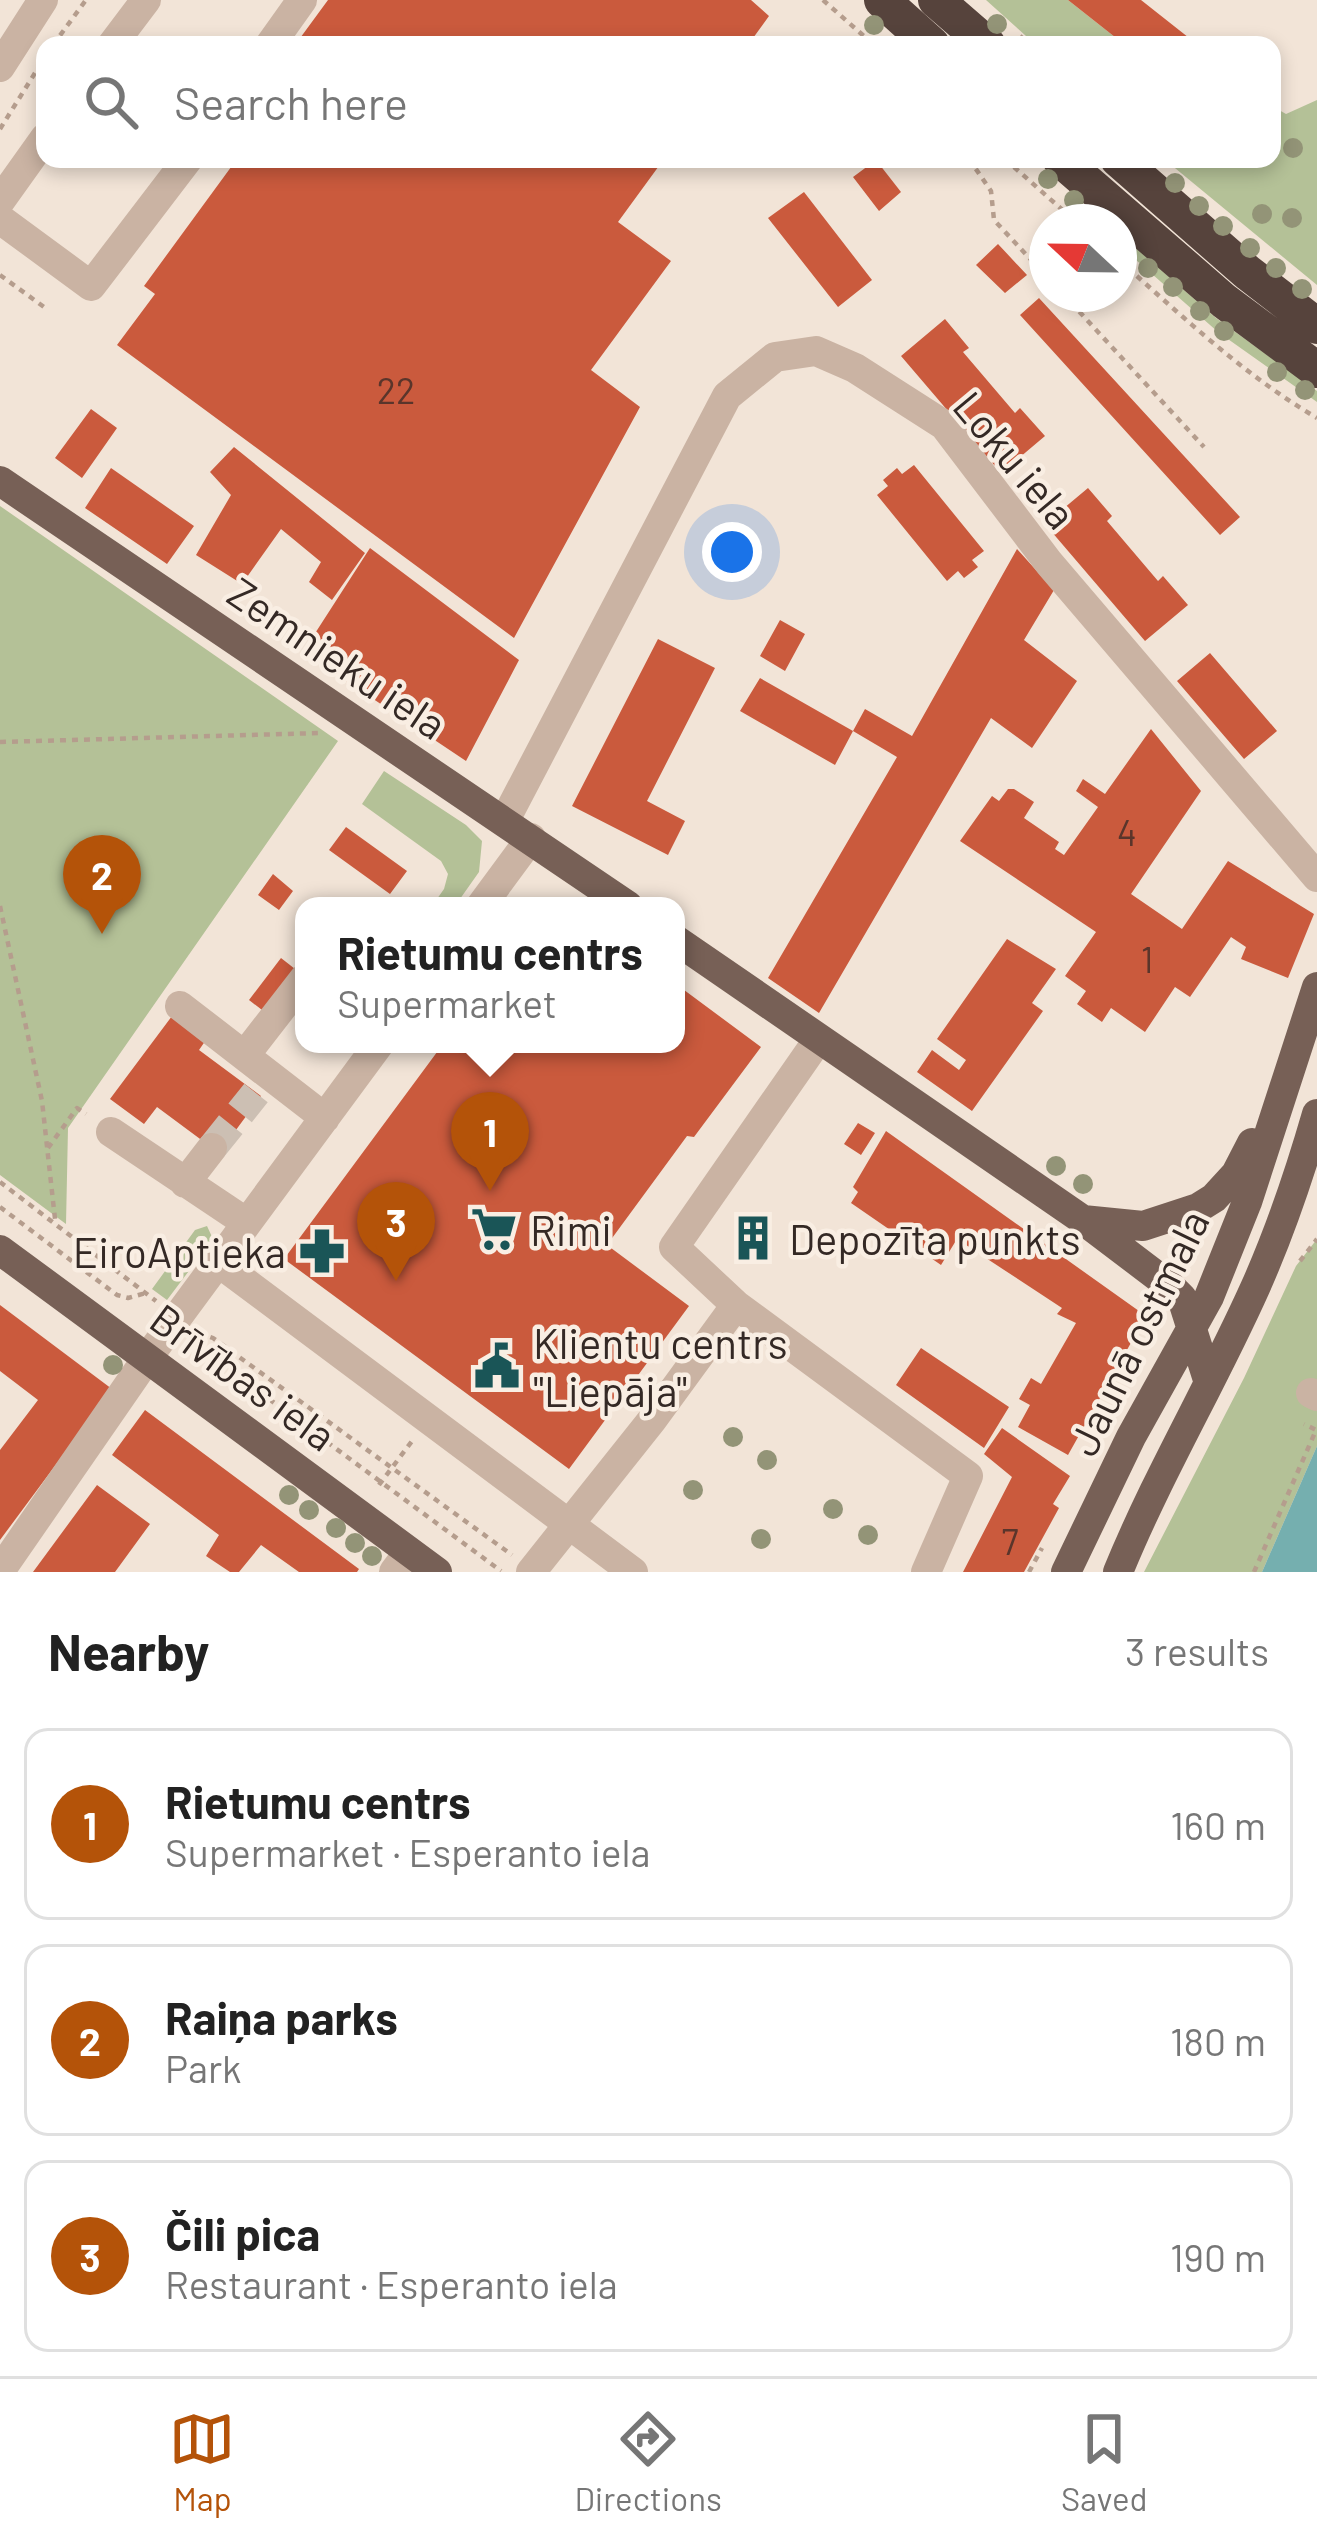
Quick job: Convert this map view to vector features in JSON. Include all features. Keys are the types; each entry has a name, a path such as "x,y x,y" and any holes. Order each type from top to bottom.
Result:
{"highway":[{"path":"882,0 922,36"},
{"path":"936,0 978,36"},
{"path":"1070,168 1224,301 1317,370"},
{"path":"1128,168 1317,326"}],"main road":[{"name":"Zemnieku iela","path":"0,481 615,897"},
{"path":"685,946 1083,1220 1182,1298 1209,1383"},
{"name":"Jaunā ostmala","path":"1066,1572 1131,1437 1192,1330 1247,1202 1317,987"},
{"path":"1083,1220 1143,1226 1214,1198 1237,1174 1285,1079"},
{"name":"Jaunā ostmala","path":"1118,1572 1255,1287 1317,1114"},
{"name":"Brīvības iela","path":"0,1250 359,1514 401,1562 436,1572"}],"street":[{"path":"0,67 43,0"},
{"path":"119,36 146,0"},
{"path":"276,36 302,0"},
{"path":"0,201 36,151"},
{"path":"0,219 91,286 181,168"},
{"name":"Loku iela","path":"485,897 727,396 775,357 816,351 855,368 944,425 1049,563 1317,877"},
{"path":"245,1055 295,991"},
{"path":"180,1006 245,1055 262,1085 325,1118"},
{"path":"818,1040 674,1247 736,1305 968,1476 926,1572"},
{"path":"0,1571 148,1357 190,1326 218,1262 372,1053"},
{"path":"111,1132 247,1223"},
{"path":"185,1183 212,1148"},
{"path":"218,1262 633,1572"},
{"path":"522,1571 568,1525 736,1305"}],"path":[{"path":"60,36 86,0"},
{"path":"823,0 864,36"},
{"path":"0,129 36,71"},
{"path":"975,168 991,191 994,220 1029,258"},
{"path":"1015,168 1056,204"},
{"path":"0,275 44,307"},
{"path":"1137,276 1206,338 1317,418"},
{"path":"1080,312 1204,447"},
{"path":"0,742 374,731"},
{"path":"0,906 42,1101 56,1223"},
{"path":"48,1148 77,1108 111,1132"},
{"path":"0,1182 190,1326 213,1337 393,1469 522,1571"},
{"path":"0,1207 117,1295 128,1298 146,1293"},
{"path":"190,1326 207,1353 381,1483 522,1571"},
{"path":"1254,1572 1316,1430 1300,1423 1314,1395"},
{"path":"359,1514 427,1419"},
{"path":"1029,1572 1052,1531"}],"green space":[{"path":"986,0 1068,0 1114,36 1026,36"},
{"path":"1317,100 1317,285 1175,168 1281,168 1281,111 1286,114"},
{"path":"1137,249 1216,318 1317,391 1317,402 1218,332 1137,261"},
{"path":"0,506 338,741 68,1128 66,1224 0,1175"},
{"path":"384,771 466,825 482,841 479,872 461,897 438,897 448,874 441,861 362,804"},
{"path":"207,1226 213,1239 167,1300 152,1289 195,1230"},
{"path":"1317,1239 1317,1446 1262,1572 1144,1572 1296,1266"}],"water":[{"path":"1317,1446 1317,1572 1262,1572"}],"building":[{"path":"328,0 751,0 769,16 755,36 302,36"},
{"path":"1068,0 1141,0 1187,36 1114,36"},
{"path":"230,168 657,168 618,222 671,261 591,370 640,407 514,638 117,345 155,294 144,286"},
{"path":"865,168 882,168 901,192 879,211 853,177"},
{"path":"804,192 872,280 838,307 768,218"},
{"path":"998,244 1027,275 1005,293 976,265"},
{"path":"1029,307 1029,312 1052,312 1240,517 1220,535 1020,315"},
{"path":"945,319 969,348 963,352 1015,413 1020,408 1045,436 1001,473 901,356"},
{"path":"91,409 117,428 82,478 55,458"},
{"path":"234,447 365,553 332,600 309,582 321,562 281,529 242,584 196,555 231,495 210,472"},
{"path":"914,465 984,551 972,560 978,567 964,578 958,571 947,581 877,495 888,486 883,480 897,468 902,474"},
{"path":"111,468 194,526 167,564 85,508"},
{"path":"1088,488 1112,516 1107,521 1158,581 1163,576 1188,605 1145,641 1045,524"},
{"path":"370,548 519,660 466,761 303,652"},
{"path":"1017,549 1054,590 1024,640 1077,681 1032,748 991,718 819,1013 768,978 897,757 853,731 865,709 912,736"},
{"path":"780,620 805,634 785,671 760,656"},
{"path":"658,639 715,668 647,801 685,821 668,855 572,806"},
{"path":"1210,653 1277,731 1244,759 1177,681"},
{"path":"760,678 853,731 835,765 740,711"},
{"path":"1151,729 1201,791 1131,894 1182,929 1228,861 1314,914 1288,978 1241,959 1246,947 1231,937 1190,997 1175,987 1145,1032 1111,1008 1102,1022 1077,1004 1086,991 1065,976 1096,932 960,841 992,796 999,801 1008,789 1014,789 1034,802 1024,818 1059,842 1055,849 1064,855 1098,807 1076,791 1083,779 1105,794"},
{"path":"346,827 407,871 390,894 329,850"},
{"path":"273,874 293,891 279,910 258,895"},
{"path":"1007,939 1056,969 1032,1003 1043,1011 972,1111 917,1072 932,1050 959,1070 966,1060 937,1039"},
{"path":"281,958 295,969 295,990 275,1020 249,1000"},
{"path":"685,991 761,1047 694,1137 687,1136 607,1245 689,1306 569,1469 284,1259 436,1053 685,1053"},
{"path":"175,1012 208,1037 199,1050 261,1096 219,1153 157,1107 144,1124 110,1099"},
{"path":"858,1123 875,1133 861,1155 844,1144"},
{"path":"886,1131 1146,1316 1068,1455 1018,1427 1030,1405 1019,1399 1031,1378 1041,1384 1076,1323 1057,1314 1062,1308 957,1239 941,1265 851,1203 858,1192 853,1187"},
{"name":"Depozīta punkts","path":"757,1219 770,1228 749,1257 737,1248"},
{"path":"0,1305 112,1389 0,1540 0,1450 38,1400 0,1371"},
{"path":"921,1348 1009,1407 984,1448 896,1385"},
{"path":"145,1410 357,1572 299,1572 261,1545 239,1572 230,1572 206,1556 219,1535 112,1455"},
{"path":"1002,1428 1070,1476 1053,1504 1059,1508 1024,1572 963,1572 1012,1477 984,1454"},
{"path":"97,1485 150,1524 115,1572 33,1572"}],"tunnel":[{"path":"212,1148 256,1093"}],"place":[{"name":"Raiņa parks","path":"102,934"},
{"name":"Rietumu centrs","path":"490,1191"},
{"name":"Rimi","path":"494,1229"},
{"name":"Depozīta punkts","path":"753,1238"},
{"name":"EiroAptieka","path":"322,1251"},
{"name":"Čili pica","path":"396,1281"},
{"name":"Klientu centrs \"Liepāja\"","path":"497,1366"}]}
